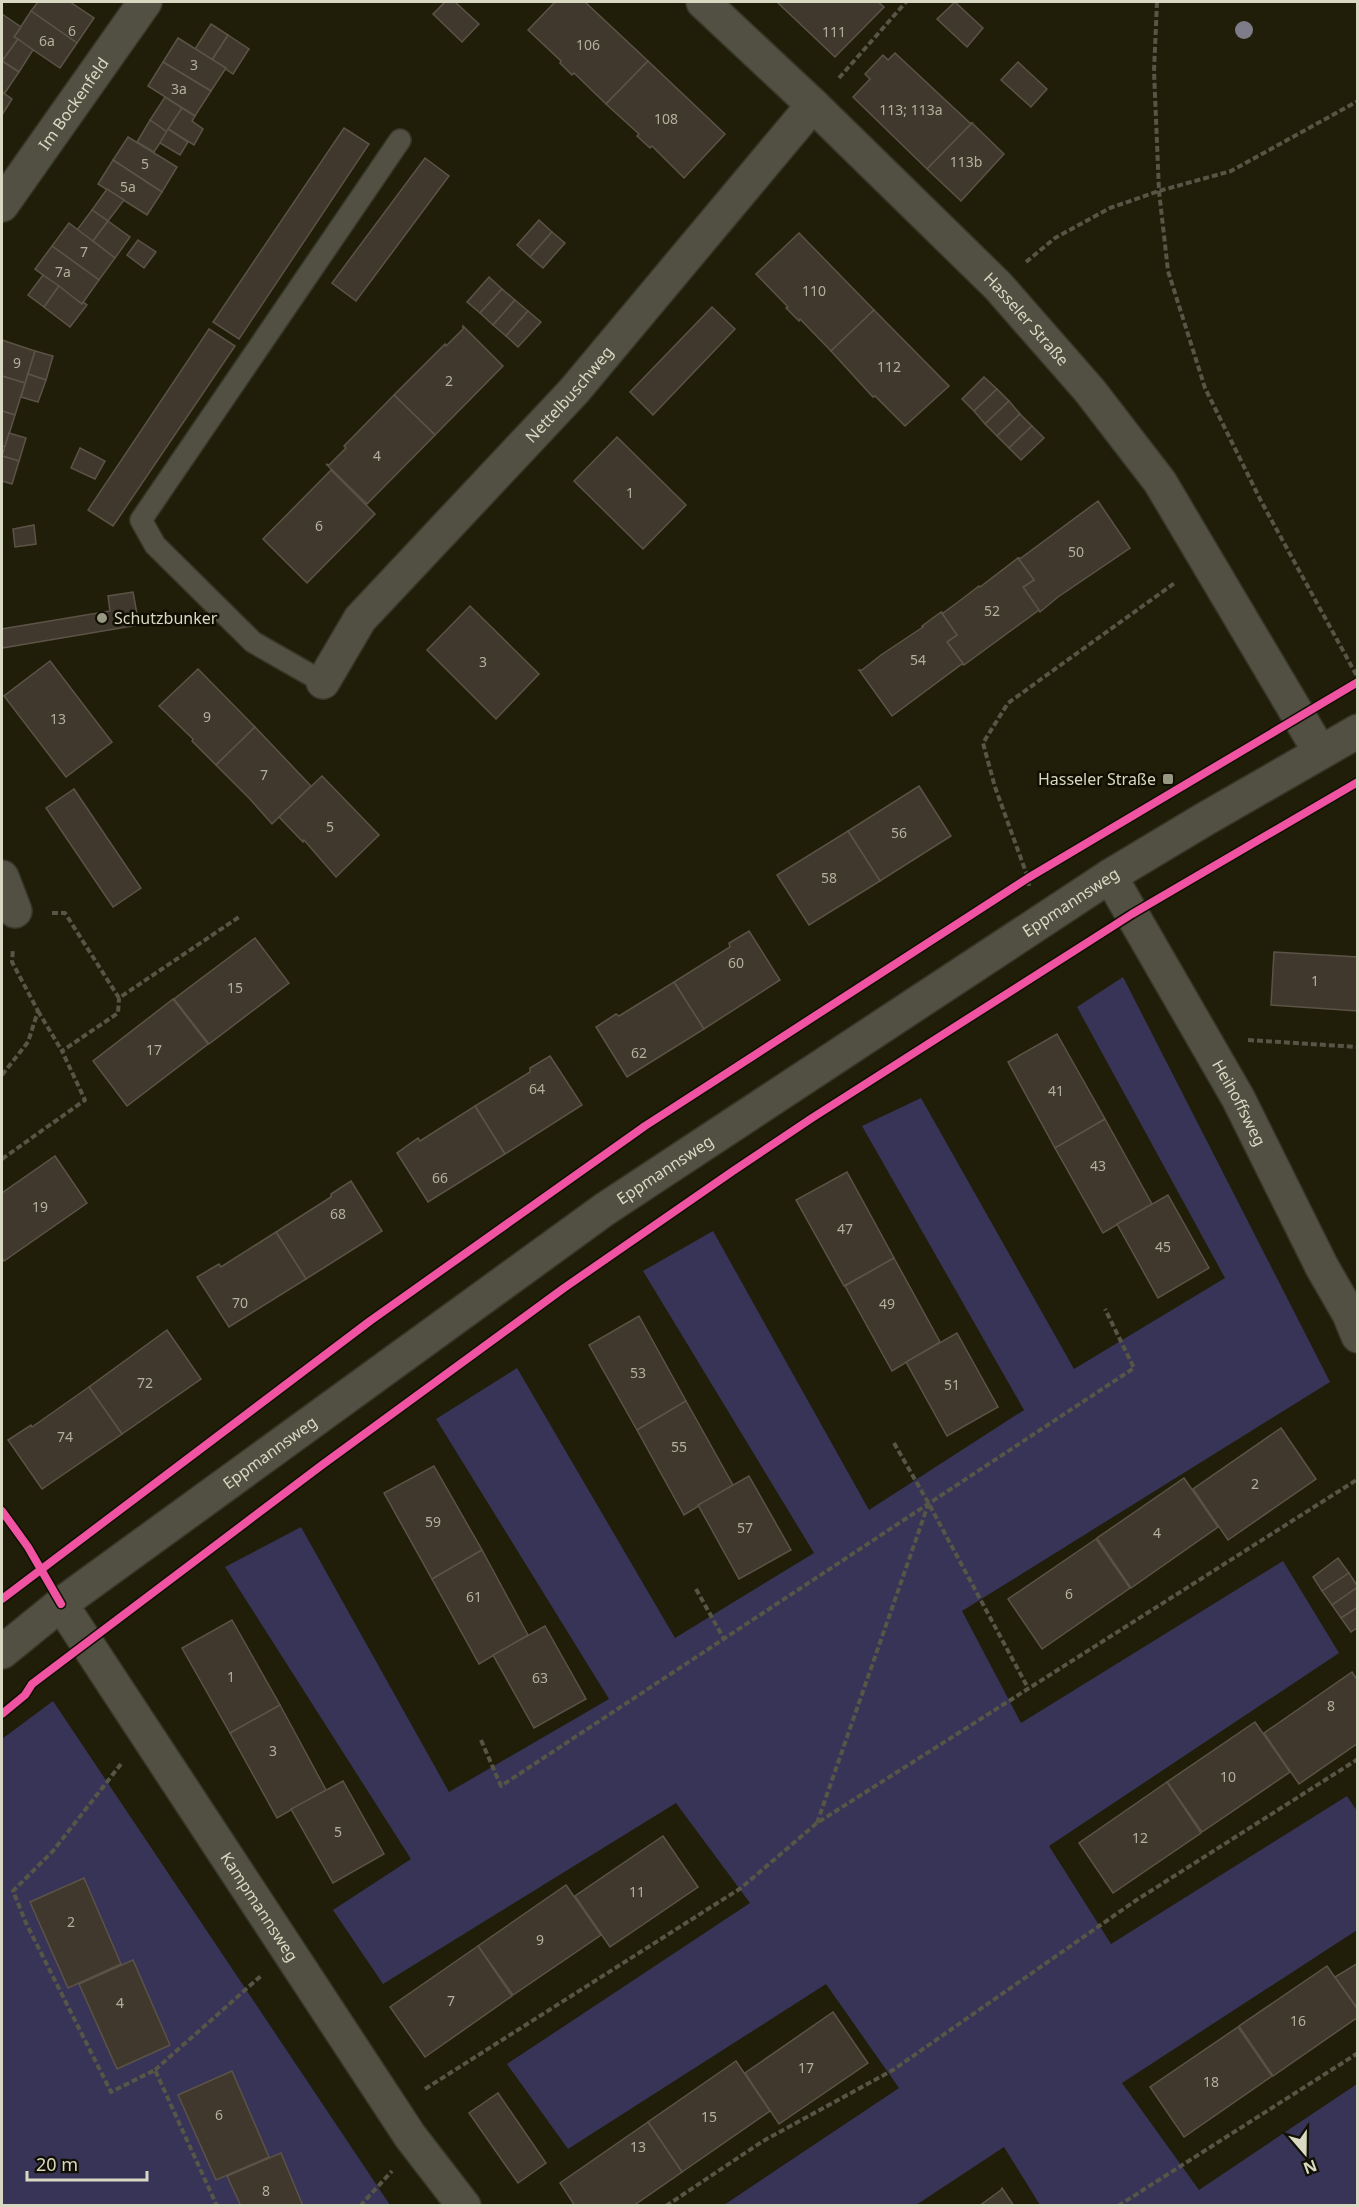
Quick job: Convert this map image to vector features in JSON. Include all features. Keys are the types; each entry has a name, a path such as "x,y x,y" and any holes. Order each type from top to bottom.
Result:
{"street":[{"name":"Im Bockenfeld","path":"2,205 145,2"},
{"name":"Hasseler Straße","path":"703,2 813,105 998,286 1090,391 1160,482 1320,752"},
{"name":"Nettelbuschweg","path":"323,682 360,619 574,391 813,105"},
{"name":"Eppmannsweg","path":"2,1652 61,1604 605,1209 1110,876 1358,731"},
{"path":"2,876 15,911"},
{"name":"Heihoffsweg","path":"1110,876 1238,1098 1322,1267 1349,1314 1358,1336"},
{"name":"Kampmannsweg","path":"61,1604 417,2145 464,2205"}],"lane":[{"path":"323,682 254,642 155,544 141,520 400,140"}],"path":[{"path":"813,105 906,2"},
{"path":"1157,2 1154,71 1159,190 1168,271 1205,388 1261,501 1358,678"},
{"path":"998,286 1055,238 1110,208 1159,190 1231,171 1358,101"},
{"path":"1032,926 1028,878 995,787 983,743 1008,703 1206,561"},
{"path":"2,1159 85,1100 62,1051 12,962 15,911 64,913 119,998 118,1013 62,1051"},
{"path":"119,998 239,917"},
{"path":"2,1075 28,1042 38,1011"},
{"path":"1202,1036 1358,1047"},
{"path":"481,1740 501,1786 1134,1368 1105,1309"},
{"path":"894,1443 1028,1688"},
{"path":"393,2109 741,1888 817,1823 1358,1479"},
{"path":"817,1823 929,1504"},
{"path":"696,1589 724,1639"},
{"path":"145,1732 53,1851 13,1891 26,1923 111,2092 155,2070 288,1951"},
{"path":"666,2205 763,2141 893,2070 1135,1901 1358,1759"},
{"path":"1118,2205 1358,2053"},
{"path":"155,2070 217,2205"},
{"path":"360,2205 417,2145"}],"shaded area":[{"path":"1123,977 1330,1382 962,1611 1021,1723 1283,1561 1339,1653 1049,1846 1111,1944 1347,1796 1357,1811 1357,1930 1122,2083 1199,2190 1357,2084 1357,2205 1040,2205 1004,2147 916,2205 724,2205 899,2088 826,1984 568,2149 507,2064 750,1903 676,1803 383,1984 333,1910 411,1859 225,1567 301,1527 449,1792 609,1699 436,1419 517,1368 675,1638 814,1553 643,1271 713,1231 869,1510 1024,1410 862,1126 921,1098 1074,1369 1225,1278 1077,1007"},
{"path":"53,1701 390,2205 2,2206 2,1739"}],"building":[{"path":"38,2 70,2 94,18 77,43 31,11"},
{"path":"445,2 455,2 479,24 462,42 433,14"},
{"path":"555,2 585,2 648,61 606,104 574,73 572,75 560,63 561,61 528,30"},
{"path":"777,2 878,2 884,7 835,57"},
{"path":"955,2 983,28 967,47 937,19"},
{"path":"31,11 77,43 60,68 14,37"},
{"path":"2,14 21,27 14,37 18,39 2,61"},
{"path":"211,24 228,35 212,60 195,49"},
{"path":"228,35 249,49 233,74 212,60"},
{"path":"178,38 226,68 211,91 163,62"},
{"path":"18,39 33,50 19,72 2,61"},
{"path":"895,53 972,123 927,169 853,97 870,79 865,74 883,55 888,60"},
{"path":"2,61 19,72 4,94 2,92"},
{"path":"648,61 725,134 684,178 652,146 650,148 637,136 639,134 606,104"},
{"path":"163,62 211,91 195,116 148,86"},
{"path":"1018,62 1047,89 1031,107 1001,80"},
{"path":"2,92 12,99 2,115"},
{"path":"165,97 182,108 167,132 150,120"},
{"path":"182,108 195,116 192,121 203,129 194,145 168,129"},
{"path":"150,120 167,132 154,152 137,142"},
{"path":"972,123 1004,154 961,201 927,169"},
{"path":"344,128 369,144 239,339 213,322"},
{"path":"168,129 188,142 180,155 160,143"},
{"path":"128,137 177,167 162,192 113,160"},
{"path":"425,158 449,176 356,301 332,283"},
{"path":"113,160 162,192 147,215 98,184"},
{"path":"107,189 124,200 108,221 92,210"},
{"path":"92,210 108,221 93,241 77,230"},
{"path":"539,220 552,232 530,257 517,245"},
{"path":"108,221 130,237 115,258 93,241"},
{"path":"69,223 115,258 99,280 52,246"},
{"path":"552,232 565,243 543,268 530,257"},
{"path":"799,233 874,310 831,351 786,308 788,307 756,274"},
{"path":"138,240 156,252 144,268 127,255"},
{"path":"52,246 99,280 82,304 35,269"},
{"path":"43,275 59,286 44,307 28,295"},
{"path":"489,277 502,289 480,313 467,302"},
{"path":"59,286 82,304 83,302 87,305 70,327 44,307"},
{"path":"502,289 515,300 493,325 480,313"},
{"path":"515,300 528,311 506,336 493,325"},
{"path":"712,307 735,329 653,415 630,392"},
{"path":"874,310 949,386 905,426 875,396 873,397 831,351"},
{"path":"528,311 541,322 518,347 506,336"},
{"path":"463,326 503,366 435,435 394,395 463,329"},
{"path":"209,329 235,346 113,526 88,510"},
{"path":"2,340 35,351 25,383 2,376"},
{"path":"35,351 53,356 46,380 28,374"},
{"path":"28,374 46,380 38,402 21,397"},
{"path":"2,376 25,383 15,415 2,411"},
{"path":"984,377 997,389 974,411 962,399"},
{"path":"997,389 1009,401 985,424 974,411"},
{"path":"394,395 435,435 367,504 326,464 329,465 346,448 344,446"},
{"path":"1009,401 1020,414 997,436 985,424"},
{"path":"2,411 15,415 5,447 2,446"},
{"path":"1020,414 1032,426 1009,448 997,436"},
{"path":"1032,426 1044,438 1021,460 1009,448"},
{"path":"9,433 26,438 19,461 2,456"},
{"path":"617,437 686,505 643,549 574,481"},
{"path":"80,448 105,461 95,479 71,468"},
{"path":"2,456 19,461 12,484 2,481"},
{"path":"331,470 375,514 307,583 263,539"},
{"path":"1098,501 1130,548 1040,612 1023,587 1034,580 1018,558"},
{"path":"34,525 36,544 15,547 13,529"},
{"path":"1018,558 1034,580 1023,587 1039,610 964,665 947,642 957,635 941,612 943,613"},
{"name":"Schutzbunker","path":"133,592 139,625 2,648 2,629 110,611 108,596"},
{"path":"470,606 539,674 496,719 427,650"},
{"path":"941,612 957,635 947,642 964,665 962,664 892,716 859,670 923,627"},
{"path":"50,661 112,742 66,777 4,696"},
{"path":"198,669 255,727 216,765 159,706"},
{"path":"255,727 311,786 272,824 216,765"},
{"path":"322,776 379,835 336,877 304,840 303,842 279,817"},
{"path":"919,786 951,836 880,881 848,831"},
{"path":"74,789 141,888 113,907 46,808"},
{"path":"848,831 880,881 809,925 777,875"},
{"path":"749,931 780,980 704,1029 674,982 730,947 729,943"},
{"path":"255,938 289,983 209,1044 174,999"},
{"path":"1274,952 1358,957 1358,1011 1271,1005"},
{"path":"674,982 704,1029 627,1077 596,1027 616,1014 619,1016"},
{"path":"173,999 208,1044 127,1106 93,1061"},
{"path":"1057,1034 1105,1119 1055,1148 1008,1062"},
{"path":"550,1056 582,1105 505,1154 475,1106 530,1072 530,1068"},
{"path":"475,1106 505,1154 428,1202 397,1153 418,1138 420,1141"},
{"path":"1105,1119 1152,1204 1103,1233 1055,1148"},
{"path":"55,1156 87,1203 4,1261 2,1258 2,1193"},
{"path":"847,1172 894,1258 844,1286 796,1200"},
{"path":"351,1181 382,1231 306,1279 276,1232 331,1197 331,1194"},
{"path":"1168,1195 1209,1268 1158,1298 1117,1224"},
{"path":"276,1232 306,1279 229,1327 197,1277 219,1264 221,1267"},
{"path":"894,1258 940,1342 892,1371 845,1286"},
{"path":"639,1316 686,1401 637,1430 589,1345"},
{"path":"167,1330 201,1379 122,1434 89,1387"},
{"path":"957,1333 998,1407 947,1436 906,1362"},
{"path":"89,1387 122,1434 42,1489 8,1440 31,1425 32,1427"},
{"path":"686,1401 733,1485 684,1515 637,1430"},
{"path":"1281,1428 1316,1479 1228,1540 1193,1489"},
{"path":"434,1466 482,1550 432,1579 384,1493"},
{"path":"749,1476 791,1550 739,1579 698,1505"},
{"path":"1184,1478 1218,1527 1131,1588 1097,1538"},
{"path":"1096,1539 1130,1588 1042,1649 1008,1599"},
{"path":"482,1550 528,1635 479,1664 432,1579"},
{"path":"1338,1558 1349,1573 1322,1591 1313,1577"},
{"path":"1349,1573 1358,1587 1332,1605 1322,1591"},
{"path":"1358,1587 1358,1607 1341,1618 1332,1605"},
{"path":"1358,1607 1358,1627 1351,1632 1341,1618"},
{"path":"232,1620 280,1705 230,1733 182,1648"},
{"path":"545,1626 586,1699 534,1728 493,1655"},
{"path":"1352,1672 1358,1681 1358,1743 1299,1784 1264,1733"},
{"path":"280,1705 326,1790 277,1818 230,1733"},
{"path":"1255,1722 1290,1772 1202,1832 1167,1782"},
{"path":"343,1781 384,1854 333,1883 291,1809"},
{"path":"1167,1782 1201,1833 1113,1893 1079,1843"},
{"path":"663,1836 698,1887 610,1947 575,1896"},
{"path":"84,1878 121,1964 68,1988 30,1902"},
{"path":"566,1885 601,1935 513,1995 478,1946"},
{"path":"478,1946 512,1996 425,2057 390,2007"},
{"path":"133,1960 170,2045 117,2069 79,1984"},
{"path":"1358,1963 1358,2009 1335,1977"},
{"path":"1327,1966 1358,2010 1358,2017 1273,2076 1239,2026"},
{"path":"833,2012 868,2063 779,2124 745,2073"},
{"path":"1238,2027 1272,2076 1184,2137 1150,2087"},
{"path":"736,2061 770,2111 682,2172 648,2122"},
{"path":"232,2071 269,2157 216,2180 178,2095"},
{"path":"498,2093 546,2163 518,2183 469,2113"},
{"path":"648,2122 682,2172 633,2206 575,2206 560,2183"},
{"path":"281,2153 303,2206 241,2206 227,2176"},
{"path":"1002,2188 1014,2206 979,2206 1001,2190"}],"cycle path":[{"path":"2,1599 370,1321 645,1126 1028,878 1358,682"},
{"path":"2,1714 25,1695 32,1684 322,1465 564,1288 733,1171 1132,914 1358,782"},
{"path":"2,1511 28,1547 61,1604"}],"place":[{"name":"Schutzbunker","path":"102,618"},
{"name":"Hasseler Straße","path":"1168,779"}]}
